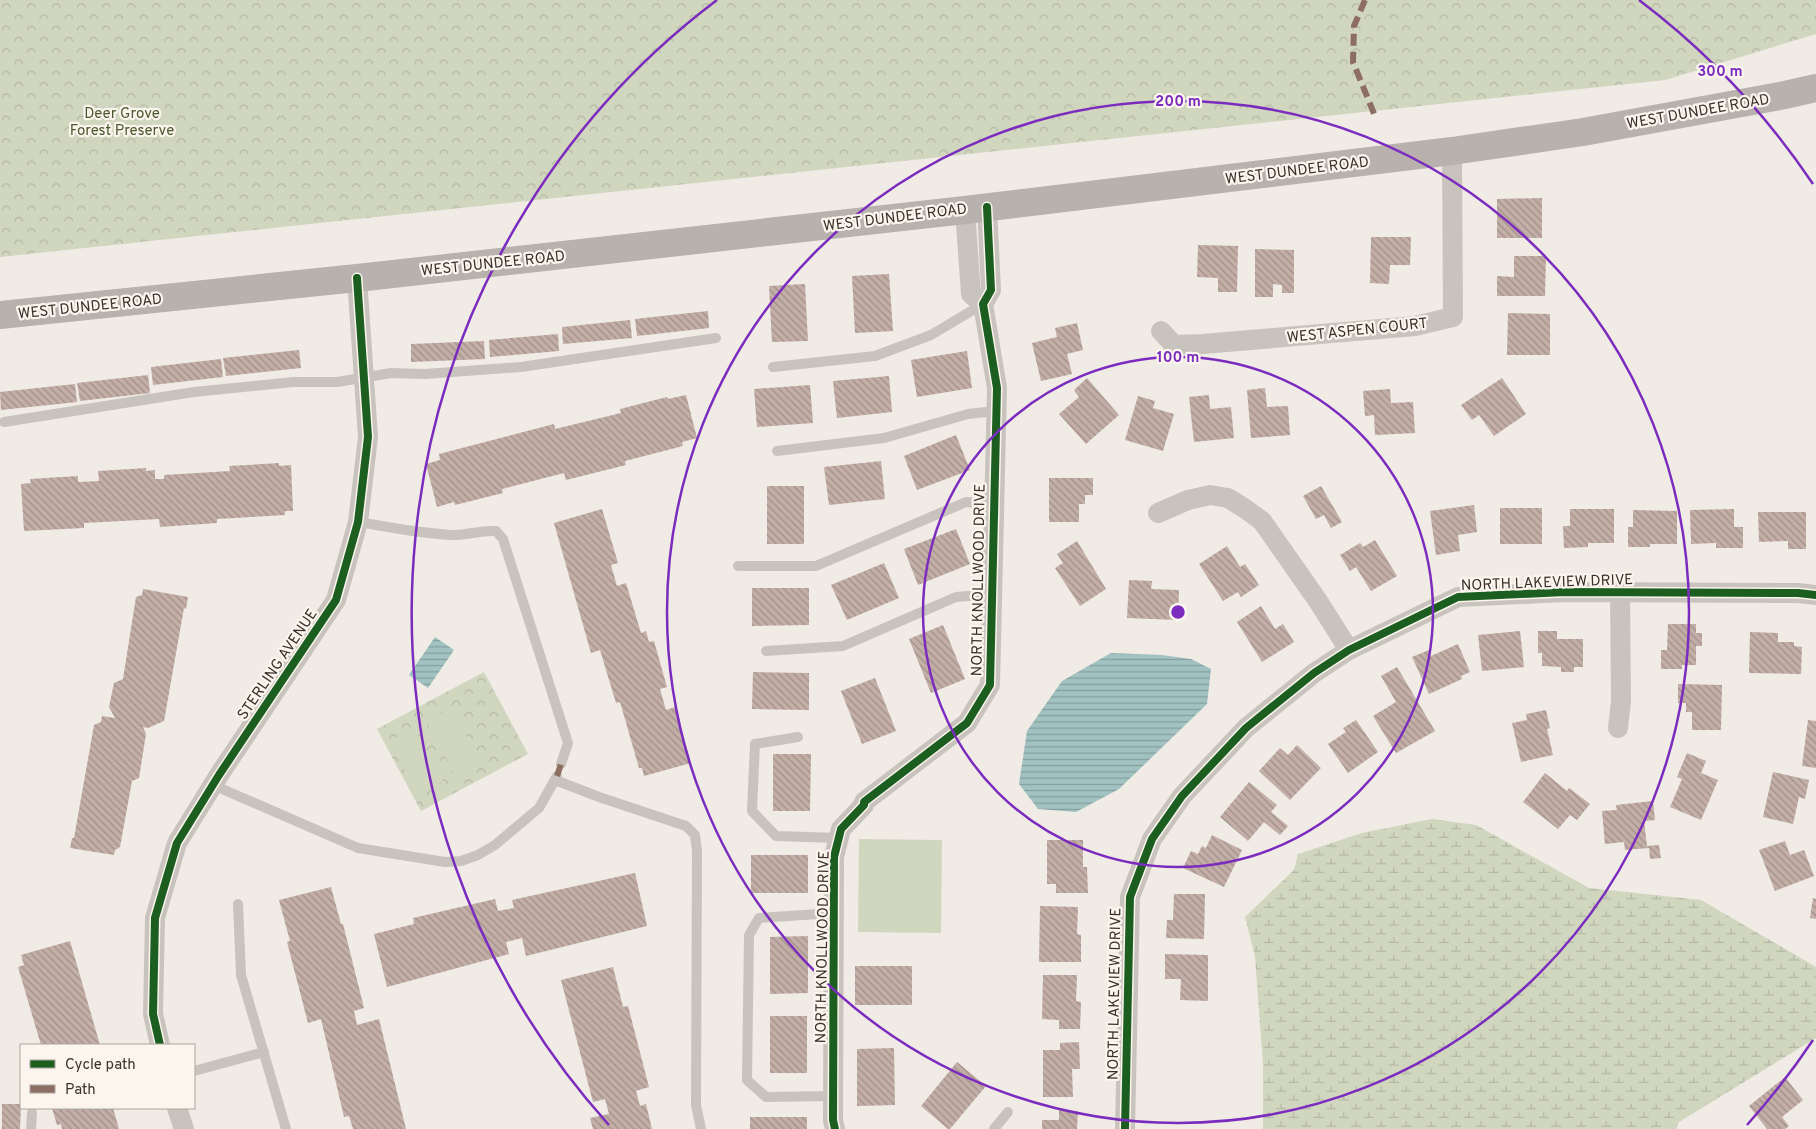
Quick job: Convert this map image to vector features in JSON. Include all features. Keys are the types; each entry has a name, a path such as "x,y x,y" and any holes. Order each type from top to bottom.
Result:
{"main road":[{"name":"WEST DUNDEE ROAD","path":"0,315 357,278 976,208 1452,151 1583,132 1816,88"}],"street":[{"name":"WEST ASPEN COURT","path":"1161,331 1174,345 1203,344 1414,326 1453,317 1452,151"},
{"name":"NORTH KNOLLWOOD DRIVE","path":"835,1129 833,1120 834,857 841,829 864,805 864,802 967,723 990,685 996,388 983,304 971,294 976,208"},
{"name":"STERLING AVENUE","path":"160,1044 153,1014 155,918 177,843 212,785 336,600 358,522 368,437 357,278"},
{"path":"1158,513 1188,500 1210,495 1228,498 1244,508 1262,521 1318,601 1349,650"},
{"name":"NORTH LAKEVIEW DRIVE","path":"1125,1129 1130,897 1152,839 1182,796 1246,728 1314,673 1349,650 1458,597 1565,592 1798,593 1816,595"},
{"path":"1618,728 1621,701 1620,592"},
{"path":"177,1109 184,1129"}],"lane":[{"path":"773,367 875,356 931,335 983,304"},
{"path":"4,422 194,392 293,382 337,382 391,373 425,374 520,366 716,338"},
{"path":"777,451 884,438 968,414 996,411"},
{"path":"738,566 816,566 966,502 994,504"},
{"path":"358,522 454,535 485,530 496,531 503,539 568,743 561,764"},
{"path":"766,651 844,646 956,597 992,594"},
{"path":"798,737 755,744 752,811 776,836 839,838"},
{"path":"212,785 358,848 445,862 460,861 478,855 495,845 539,808 556,778 599,797 686,826 695,835 697,851 696,1105 701,1129"},
{"path":"238,904 241,975 286,1129"},
{"path":"833,1096 766,1097 747,1080 749,935 759,918 834,913"},
{"path":"195,1071 264,1052"},
{"path":"994,1129 1008,1112"},
{"path":"31,1129 32,1113"}],"green space":[{"name":"Deer Grove Forest Preserve","path":"0,0 1816,0 1816,34 1665,80 0,257"},
{"path":"484,672 528,754 421,811 377,729"},
{"path":"451,708 480,762 455,775 426,721"},
{"path":"414,728 443,781 418,795 389,741"},
{"path":"1432,819 1476,825 1589,888 1701,900 1816,967 1816,1038 1679,1122 1676,1129 1263,1129 1263,1064 1255,957 1245,917 1294,870 1298,854 1362,833"},
{"path":"859,839 942,840 941,933 858,932"}],"water":[{"path":"435,637 454,650 428,688 409,675"},
{"path":"1111,653 1162,655 1191,659 1211,669 1207,704 1119,789 1076,812 1038,809 1019,784 1027,731 1062,681"}],"building":[{"path":"1542,198 1542,238 1497,238 1497,199"},
{"path":"1371,237 1411,237 1410,265 1390,265 1389,284 1370,283"},
{"path":"1198,245 1238,246 1237,292 1218,292 1218,278 1197,277"},
{"path":"1255,249 1294,250 1294,293 1282,293 1282,285 1273,284 1273,297 1255,297"},
{"path":"1514,256 1546,256 1545,296 1497,296 1497,276 1514,277"},
{"path":"889,274 893,331 855,333 852,276"},
{"path":"805,284 808,341 772,342 769,286"},
{"path":"708,311 709,328 637,336 635,319"},
{"path":"1508,313 1550,314 1550,355 1507,355"},
{"path":"630,320 632,338 563,344 562,327"},
{"path":"1077,323 1083,350 1067,354 1072,374 1041,381 1032,343 1057,337 1055,328"},
{"path":"558,334 559,351 490,357 489,340"},
{"path":"484,341 485,359 411,362 411,344"},
{"path":"299,350 301,368 226,376 223,358"},
{"path":"967,351 972,388 917,397 911,360"},
{"path":"221,359 223,377 153,385 151,367"},
{"path":"148,375 150,393 80,401 77,383"},
{"path":"889,376 892,412 837,418 833,381"},
{"path":"1087,378 1119,415 1086,444 1059,414 1079,397 1074,390"},
{"path":"1502,378 1526,414 1494,436 1479,415 1472,420 1461,405"},
{"path":"75,384 77,402 1,410 0,392"},
{"path":"810,385 813,423 757,427 754,389"},
{"path":"1265,388 1267,407 1288,406 1290,435 1251,438 1247,390"},
{"path":"1390,389 1391,403 1413,402 1415,433 1375,435 1374,415 1365,416 1363,391"},
{"path":"686,395 697,438 682,442 683,446 625,461 626,465 566,480 564,473 502,489 503,493 455,505 454,502 437,507 426,464 440,460 439,454 554,424 555,429 621,413 620,409 667,397 668,399"},
{"path":"1209,395 1210,409 1231,407 1234,438 1194,442 1189,397"},
{"path":"1138,396 1155,401 1153,408 1174,414 1163,451 1125,440"},
{"path":"956,435 970,470 917,490 904,456"},
{"path":"881,461 885,499 829,505 824,467"},
{"path":"279,463 279,466 291,465 293,511 285,511 285,515 217,519 217,523 160,527 159,519 84,523 84,528 24,531 21,484 31,483 30,479 78,476 78,482 99,481 98,471 146,468 146,471 155,470 155,479 164,479 164,475 230,471 229,466"},
{"path":"1049,478 1093,478 1093,495 1085,495 1085,504 1079,504 1079,522 1049,522"},
{"path":"767,486 804,486 804,544 767,544"},
{"path":"1321,486 1342,522 1331,528 1324,515 1316,519 1303,496"},
{"path":"1474,505 1477,532 1458,535 1460,551 1436,555 1430,511"},
{"path":"1500,508 1542,508 1542,544 1500,544"},
{"path":"602,509 618,563 611,565 617,586 626,583 641,633 646,631 649,642 654,641 667,687 660,689 666,710 675,707 691,763 644,776 642,768 639,768 620,702 616,703 600,650 591,653 554,523"},
{"path":"1570,509 1614,509 1614,543 1588,543 1588,547 1564,548 1563,526 1570,526"},
{"path":"1734,509 1734,527 1743,527 1743,548 1716,548 1716,543 1691,544 1690,510"},
{"path":"1633,510 1677,511 1677,544 1650,544 1650,547 1628,547 1628,527 1633,527"},
{"path":"1758,512 1806,512 1806,549 1788,549 1788,541 1759,542"},
{"path":"956,529 970,564 918,585 904,549"},
{"path":"1375,540 1397,576 1371,591 1356,567 1350,571 1340,555 1360,543 1363,547"},
{"path":"1077,541 1106,589 1080,606 1055,568 1063,563 1057,554"},
{"path":"1227,546 1240,567 1245,564 1259,585 1241,597 1238,592 1223,601 1199,564"},
{"path":"884,563 899,598 847,620 831,585"},
{"path":"1129,580 1152,581 1151,589 1179,590 1178,620 1127,618"},
{"path":"752,588 809,588 809,625 752,626"},
{"path":"143,589 188,597 186,609 184,608 164,721 148,728 143,727 146,734 139,778 132,781 120,847 115,850 114,855 70,848 72,838 74,838 94,725 101,722 102,716 115,718 109,707 114,683 123,679 136,597 142,595"},
{"path":"1261,606 1275,629 1283,624 1294,642 1262,662 1237,622"},
{"path":"1668,624 1696,624 1696,633 1702,633 1702,646 1696,646 1696,665 1682,665 1682,669 1661,669 1661,650 1667,650"},
{"path":"943,625 965,679 931,693 909,639"},
{"path":"1520,631 1524,667 1482,671 1478,635"},
{"path":"1538,631 1557,631 1557,639 1583,639 1583,667 1574,667 1574,672 1561,672 1561,667 1542,666 1542,653 1538,653"},
{"path":"1750,632 1778,633 1778,642 1794,642 1794,646 1802,647 1801,674 1749,673"},
{"path":"1458,644 1470,672 1461,676 1462,679 1429,694 1412,657 1429,650 1431,656"},
{"path":"1397,667 1435,731 1396,753 1373,716 1396,702 1381,676"},
{"path":"753,672 809,673 809,710 752,709"},
{"path":"875,678 896,731 862,744 841,691"},
{"path":"1678,684 1722,685 1721,730 1692,730 1692,712 1686,712 1686,703 1678,703"},
{"path":"1546,710 1550,728 1547,729 1553,755 1521,762 1512,723 1527,720 1526,714"},
{"path":"1356,720 1378,752 1348,773 1328,744 1346,732 1343,728"},
{"path":"1808,720 1816,721 1816,768 1802,766"},
{"path":"1297,745 1321,768 1290,800 1259,771 1280,748 1288,755"},
{"path":"1687,753 1706,761 1701,773 1718,780 1701,820 1670,807 1682,779 1677,777"},
{"path":"773,754 811,754 810,811 773,811"},
{"path":"1773,772 1809,780 1805,799 1799,797 1793,824 1763,817"},
{"path":"1545,773 1567,791 1569,788 1590,804 1577,820 1570,815 1558,829 1523,802"},
{"path":"1249,782 1277,805 1271,812 1288,826 1280,835 1264,822 1248,841 1220,817"},
{"path":"1653,801 1655,820 1644,821 1647,846 1659,845 1661,858 1650,859 1649,848 1625,850 1624,842 1605,844 1602,811 1617,810 1616,805"},
{"path":"1212,835 1242,850 1224,887 1183,868 1191,851 1198,854 1202,846 1206,848"},
{"path":"1047,840 1083,840 1083,867 1087,867 1088,893 1056,893 1056,884 1047,884"},
{"path":"1785,841 1790,855 1804,850 1814,876 1775,891 1759,850"},
{"path":"751,855 808,855 808,893 751,893"},
{"path":"635,873 647,926 526,956 522,938 506,942 509,954 387,987 374,934 414,924 413,918 495,899 498,911 514,908 512,900"},
{"path":"331,887 341,924 343,924 364,1008 354,1011 357,1025 379,1019 406,1129 353,1129 349,1116 344,1117 321,1019 308,1023 287,942 290,941 279,900"},
{"path":"1174,894 1205,894 1204,939 1166,938 1167,920 1173,920"},
{"path":"1813,898 1816,899 1816,919 1810,918"},
{"path":"1040,906 1078,907 1077,934 1081,935 1081,962 1039,962"},
{"path":"808,936 808,993 770,994 770,937"},
{"path":"70,941 100,1044 41,1044 18,967 24,965 21,955"},
{"path":"1165,954 1208,955 1208,1001 1180,1000 1181,979 1165,979"},
{"path":"855,966 912,966 912,1005 855,1005"},
{"path":"613,967 623,1007 628,1006 649,1087 636,1091 640,1106 646,1104 652,1129 593,1129 590,1118 609,1114 605,1099 593,1102 561,980"},
{"path":"1043,975 1077,975 1076,1001 1081,1002 1080,1029 1059,1029 1059,1020 1042,1019"},
{"path":"770,1016 807,1016 807,1073 770,1073"},
{"path":"1079,1042 1080,1069 1072,1069 1073,1097 1043,1097 1043,1050 1060,1050 1060,1043"},
{"path":"894,1048 895,1105 857,1106 857,1049"},
{"path":"957,1062 986,1086 948,1129 921,1106"},
{"path":"1785,1077 1803,1100 1782,1117 1789,1126 1785,1129 1767,1129 1749,1106"},
{"path":"2,1104 20,1104 20,1129 2,1129"},
{"path":"52,1109 113,1109 119,1129 62,1129 61,1124 57,1125"},
{"path":"1059,1110 1078,1111 1077,1129 1042,1129 1042,1120 1059,1120"},
{"path":"750,1117 807,1117 807,1129 750,1129"}],"marked path":[{"path":"1365,0 1354,26 1353,62 1375,116"},
{"path":"557,776 561,764"}],"cycle path":[{"path":"835,1129 833,1120 834,857 841,829 864,805 864,802 967,723 990,685 997,388 983,304 991,290 987,207"},
{"path":"160,1044 153,1014 155,918 177,843 219,775 336,600 358,522 368,437 357,278"},
{"path":"1125,1129 1130,897 1152,839 1182,796 1246,728 1314,673 1349,650 1458,597 1565,592 1798,593 1816,595"}]}
